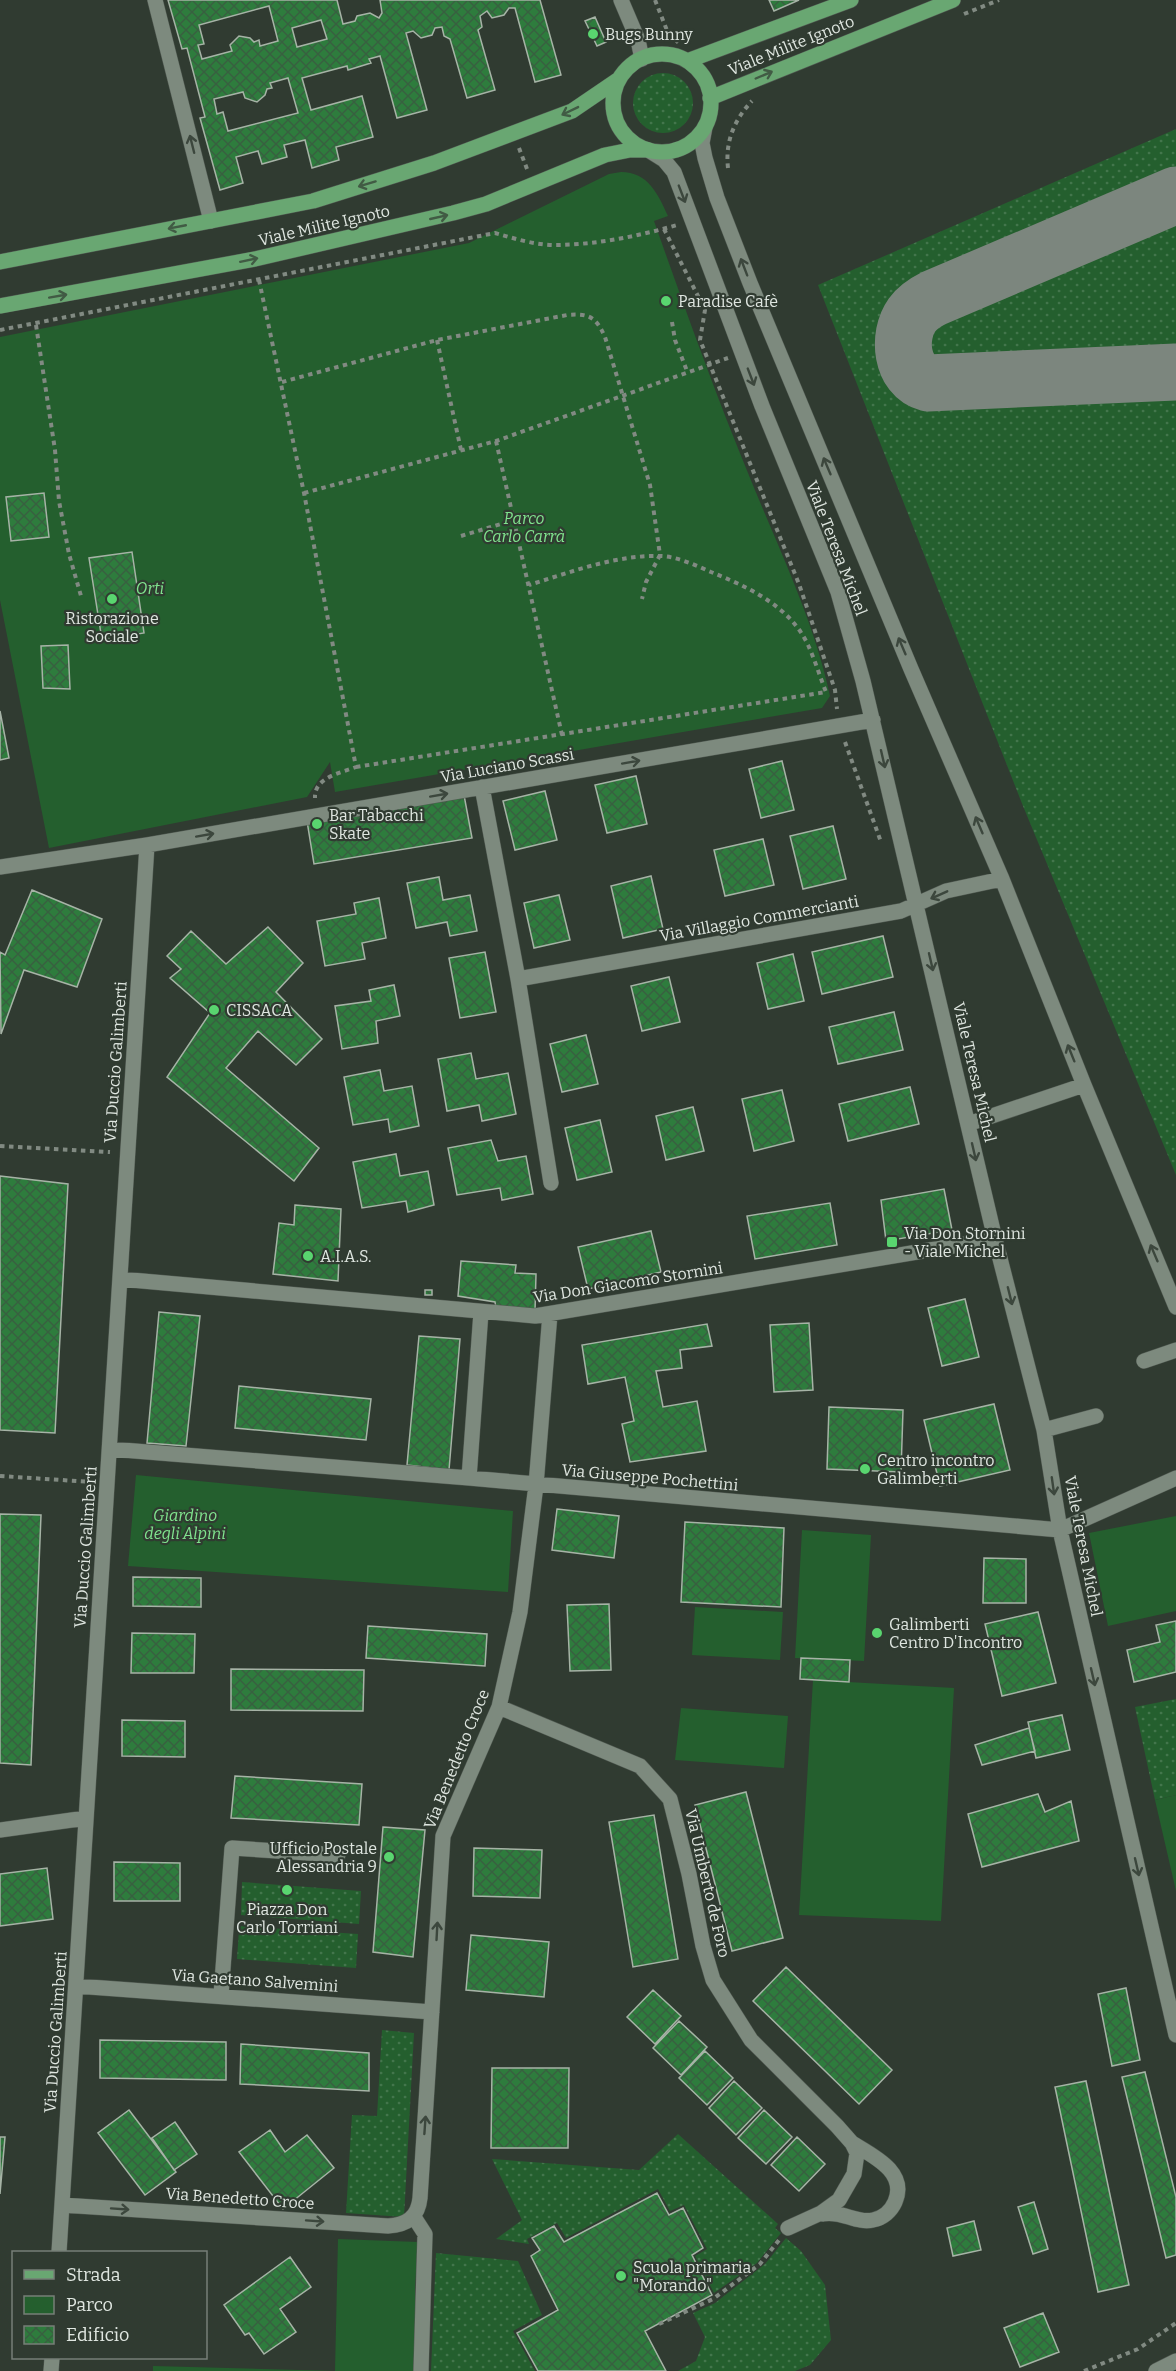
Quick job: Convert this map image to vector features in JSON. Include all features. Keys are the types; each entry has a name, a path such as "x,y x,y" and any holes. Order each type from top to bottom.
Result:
{"main road":[{"name":"Viale Milite Ignoto","path":"688,54 851,0"},
{"name":"Viale Milite Ignoto","path":"710,98 953,0"},
{"path":"688,54 704,79 710,98 710,114 705,128 694,140 680,149 664,152 648,150 634,144 626,137 616,119 613,99 619,80 627,69 642,59 688,54"},
{"name":"Viale Milite Ignoto","path":"0,262 313,201 434,163 572,111 619,80"},
{"name":"Viale Milite Ignoto","path":"0,306 255,259 453,213 486,204 605,155 627,150 648,150"}],"street":[{"path":"155,0 211,221"},
{"path":"621,0 638,40 642,59"},
{"name":"Viale Teresa Michel","path":"705,128 702,142 705,158 717,198 750,283 911,669 1002,879 1176,1307"},
{"name":"Viale Teresa Michel","path":"648,150 664,160 674,172 838,592 873,720 995,1239 1044,1430 1059,1530 1176,2035"},
{"name":"Via Luciano Scassi","path":"0,867 147,845 873,720"},
{"path":"482,787 518,979 551,1183"},
{"name":"Via Duccio Galimberti","path":"59,2251 147,845"},
{"name":"Via Villaggio Commercianti","path":"518,979 901,911 946,891 1002,879"},
{"path":"968,1124 1084,1085"},
{"name":"Via Don Giacomo Stornini","path":"120,1279 520,1316 550,1314 995,1239"},
{"path":"469,1478 481,1312"},
{"name":"Via Benedetto Croce","path":"62,2205 388,2226 400,2225 414,2217 418,2210 443,1836 499,1707 520,1612 536,1485 550,1314"},
{"path":"1144,1361 1176,1350"},
{"path":"1044,1430 1096,1416"},
{"name":"Via Giuseppe Pochettini","path":"110,1449 1059,1530 1176,1478"},
{"name":"Via Umberto de Foro","path":"499,1707 640,1766 670,1799 689,1874 703,1946 713,1980 751,2040 852,2143 892,2172 897,2191 895,2201 882,2216 863,2221 839,2213 828,2213 810,2218"},
{"path":"0,1830 86,1818"},
{"path":"221,1995 232,1848 338,1855"},
{"name":"Via Gaetano Salvemini","path":"76,1986 432,2012"},
{"path":"788,2228 834,2205 848,2188 858,2160 852,2143"},
{"path":"414,2217 425,2235 421,2371"},
{"path":"1156,2371 1175,2361"}],"path":[{"path":"655,0 668,33 688,54"},
{"path":"956,17 999,0"},
{"path":"729,176 727,156 729,137 745,108 758,97"},
{"path":"516,142 528,171"},
{"path":"0,330 36,325 495,233 529,242 559,245 621,238 677,225"},
{"path":"664,229 705,310 700,340 800,584 835,690 839,726 883,847"},
{"path":"255,259 282,382 356,767"},
{"path":"282,382 437,340 567,315 587,315 602,331 624,394 650,485 660,555 646,582 642,599"},
{"path":"672,322 675,340 687,371"},
{"path":"36,325 55,450 59,501 69,554 81,596"},
{"path":"437,340 461,450"},
{"path":"304,493 496,441 687,371 743,353"},
{"path":"496,441 561,735"},
{"path":"461,536 514,520"},
{"path":"317,816 315,793 323,779 356,767 826,692 807,643 789,618 770,600 688,563 660,555 601,563 529,585"},
{"path":"0,1146 128,1153"},
{"path":"0,1476 107,1482"},
{"path":"659,2324 713,2299 760,2264 788,2228"},
{"path":"1084,2371 1138,2349 1176,2323"}],"green space":[{"path":"663,73 680,78 688,86 693,103 688,120 680,128 663,133 646,128 638,120 633,103 638,86 646,78"},
{"path":"1176,129 1176,1175 1023,806 818,285"},
{"name":"Parco Carlo Carrà","path":"630,173 645,180 656,192 668,216 654,221 723,411 815,639 830,696 822,708 335,792 330,762 307,797 49,848 0,600 0,337 469,243 609,174"},
{"name":"Giardino degli Alpini","path":"136,1475 513,1511 508,1592 128,1566"},
{"path":"1176,1516 1176,1611 1108,1626 1089,1533"},
{"path":"802,1530 871,1535 864,1661 795,1658"},
{"path":"695,1607 783,1612 780,1660 692,1655"},
{"path":"813,1680 954,1688 941,1921 799,1915"},
{"path":"1176,1699 1176,1795 1155,1800 1135,1707"},
{"path":"681,1708 788,1716 784,1768 675,1760"},
{"path":"1176,1795 1176,1891 1155,1800"},
{"path":"242,1882 361,1891 359,1924 241,1915"},
{"path":"241,1926 358,1934 356,1968 237,1959"},
{"path":"382,2030 414,2033 404,2217 346,2213 352,2115 377,2116"},
{"path":"678,2134 778,2224 775,2228 781,2233 757,2263 714,2293 695,2256 707,2249 684,2205 670,2211 658,2189 566,2238 557,2223 527,2239 529,2244 496,2239 522,2220 492,2159 639,2170"},
{"path":"786,2238 801,2251 825,2285 831,2340 810,2365 795,2371 678,2371 696,2361 705,2337 693,2313 715,2303 765,2264"},
{"path":"338,2239 418,2242 415,2287 417,2371 335,2371"},
{"path":"436,2253 518,2261 542,2315 513,2331 535,2371 431,2371"},
{"path":"153,2366 335,2371 153,2371"}],"building":[{"path":"168,0 337,0 343,24 355,21 357,16 370,13 379,18 382,13 380,0 540,0 561,75 535,82 515,8 509,8 504,15 492,18 487,11 480,16 482,27 478,30 495,90 467,98 450,39 444,36 442,27 435,28 432,35 421,38 413,31 406,33 427,110 397,118 380,56 369,59 371,63 348,70 347,66 302,78 311,110 362,96 373,137 336,147 339,160 312,168 305,140 284,145 287,157 262,164 258,151 236,157 243,183 220,190 200,118 205,117 187,48 182,49","holes":["269,6 278,41 260,46 259,40 254,42 250,38 239,36 230,45 232,51 202,59 198,45 204,44 199,25","321,20 327,39 297,47 292,28","288,78 298,113 228,131 223,112 217,114 214,99 243,92 245,98 257,102 265,95 267,89 272,88 270,83"]},
{"path":"769,0 799,0 774,11"},
{"path":"595,17 606,42 597,46 585,21"},
{"path":"44,493 49,537 11,541 6,497"},
{"path":"132,552 144,633 102,640 89,558"},
{"path":"68,645 70,689 43,688 41,646"},
{"path":"0,711 9,758 0,760"},
{"path":"782,761 794,810 761,818 749,769"},
{"path":"636,776 647,824 607,833 595,785"},
{"path":"545,791 557,840 515,850 503,801"},
{"path":"464,795 472,838 314,864 307,821"},
{"path":"833,826 846,879 803,889 790,836"},
{"path":"763,839 774,885 725,896 714,850"},
{"path":"651,876 663,929 623,938 611,886"},
{"path":"439,877 443,900 470,895 477,931 450,936 447,922 416,928 407,883"},
{"path":"32,890 102,919 77,987 24,970 1,1034 0,952 5,955"},
{"path":"559,895 570,940 534,948 524,903"},
{"path":"379,898 386,938 362,943 365,959 325,966 317,921 356,914 354,903"},
{"path":"268,927 303,963 276,992 322,1039 296,1065 258,1031 226,1068 319,1148 294,1181 167,1077 210,1013 170,978 181,969 167,956 191,931 226,964"},
{"path":"883,936 893,977 822,994 812,952"},
{"path":"485,952 496,1012 460,1018 449,958"},
{"path":"793,954 804,1001 768,1009 757,963"},
{"path":"669,977 680,1022 642,1031 631,986"},
{"path":"394,985 400,1016 376,1021 378,1043 342,1049 335,1006 371,1001 369,990"},
{"path":"894,1012 903,1050 838,1064 829,1027"},
{"path":"586,1035 598,1084 562,1092 550,1044"},
{"path":"471,1053 476,1079 508,1073 516,1114 482,1121 479,1105 447,1111 438,1059"},
{"path":"380,1070 384,1091 412,1086 419,1126 390,1132 388,1119 353,1125 344,1077"},
{"path":"910,1087 919,1124 848,1141 839,1104"},
{"path":"782,1090 794,1141 754,1151 742,1099"},
{"path":"693,1107 704,1151 666,1160 656,1116"},
{"path":"600,1120 612,1172 577,1180 565,1128"},
{"path":"491,1140 498,1161 526,1156 533,1194 502,1200 500,1188 457,1195 448,1148"},
{"path":"396,1154 400,1176 428,1171 434,1205 408,1212 406,1201 362,1208 353,1162"},
{"path":"0,1176 68,1184 55,1433 0,1430"},
{"path":"944,1189 952,1230 886,1241 881,1200"},
{"path":"830,1203 837,1245 755,1259 747,1216"},
{"path":"295,1205 341,1209 338,1281 273,1274 279,1223 294,1225"},
{"path":"651,1231 661,1272 588,1289 578,1247"},
{"path":"461,1261 516,1265 515,1273 536,1274 535,1311 496,1308 495,1302 458,1296"},
{"path":"425,1290 432,1290 432,1295 425,1295"},
{"path":"965,1299 979,1357 942,1366 928,1308"},
{"path":"159,1312 200,1316 186,1446 147,1443"},
{"path":"809,1323 813,1390 774,1392 770,1325"},
{"path":"707,1324 712,1346 680,1350 682,1368 656,1371 663,1407 697,1401 706,1451 630,1462 622,1424 634,1421 625,1377 588,1384 582,1345"},
{"path":"419,1336 460,1339 449,1470 407,1465"},
{"path":"239,1386 371,1399 366,1440 235,1428"},
{"path":"994,1404 1010,1470 940,1486 924,1420"},
{"path":"829,1407 903,1410 901,1472 827,1469"},
{"path":"557,1509 619,1516 614,1558 552,1550"},
{"path":"0,1514 41,1515 31,1765 0,1763"},
{"path":"685,1522 784,1528 781,1607 681,1602"},
{"path":"984,1558 1026,1559 1026,1603 983,1603"},
{"path":"133,1577 201,1578 201,1607 133,1606"},
{"path":"609,1604 611,1670 570,1671 567,1605"},
{"path":"1038,1612 1056,1683 1002,1696 985,1624"},
{"path":"1176,1621 1176,1672 1134,1682 1127,1650 1160,1642 1156,1625"},
{"path":"368,1626 487,1634 485,1666 366,1658"},
{"path":"132,1633 195,1634 194,1673 131,1673"},
{"path":"801,1658 850,1660 849,1682 800,1679"},
{"path":"231,1669 364,1670 363,1711 231,1710"},
{"path":"1062,1715 1070,1750 1036,1758 1028,1722"},
{"path":"122,1720 185,1721 185,1757 122,1756"},
{"path":"1029,1728 1035,1751 982,1765 975,1745"},
{"path":"235,1776 362,1784 359,1825 231,1818"},
{"path":"746,1792 783,1938 732,1951 695,1805"},
{"path":"1038,1794 1045,1812 1071,1801 1079,1841 982,1867 968,1814"},
{"path":"654,1815 678,1959 633,1967 609,1822"},
{"path":"383,1827 425,1830 413,1957 373,1952"},
{"path":"474,1848 542,1850 540,1898 473,1896"},
{"path":"114,1862 180,1863 180,1901 114,1901"},
{"path":"47,1868 53,1919 0,1926 0,1874"},
{"path":"471,1935 549,1942 544,1997 466,1990"},
{"path":"786,1967 892,2070 859,2104 753,2001"},
{"path":"1126,1988 1140,2060 1112,2066 1098,1994"},
{"path":"653,1990 681,2016 655,2044 627,2017"},
{"path":"679,2021 707,2047 681,2075 653,2048"},
{"path":"100,2040 226,2042 226,2080 100,2078"},
{"path":"241,2044 369,2053 369,2091 240,2084"},
{"path":"705,2051 733,2078 707,2105 679,2078"},
{"path":"492,2068 569,2068 568,2148 491,2148"},
{"path":"1145,2072 1176,2197 1176,2255 1166,2258 1122,2077"},
{"path":"734,2081 762,2108 736,2135 709,2108"},
{"path":"1086,2081 1129,2285 1098,2292 1055,2087"},
{"path":"129,2110 176,2172 145,2195 98,2133"},
{"path":"764,2110 792,2137 766,2164 738,2138"},
{"path":"175,2122 197,2154 174,2170 152,2138"},
{"path":"270,2130 285,2152 307,2135 334,2168 283,2209 239,2152"},
{"path":"0,2137 5,2137 0,2194"},
{"path":"797,2137 825,2164 799,2191 771,2165"},
{"name":"Scuola primaria \"Morando\"","path":"657,2193 669,2215 683,2208 703,2248 692,2255 712,2295 645,2331 666,2371 538,2371 517,2333 558,2310 531,2256 540,2250 532,2238 554,2226 564,2242"},
{"path":"1034,2202 1048,2249 1033,2254 1018,2207"},
{"path":"974,2221 981,2250 953,2256 947,2228"},
{"path":"290,2257 311,2287 280,2309 296,2332 264,2354 249,2333 245,2335 224,2305"},
{"path":"1043,2313 1059,2352 1020,2367 1004,2328"}],"taxiway":[{"path":"1176,195 931,300 912,315 907,324 903,344 907,364 912,372 919,379 928,383 1176,372"}],"place":[{"name":"Bugs Bunny","path":"593,34"},
{"name":"Paradise Cafè","path":"666,301"},
{"name":"Ristorazione Sociale","path":"112,599"},
{"name":"Bar Tabacchi Skate","path":"317,824"},
{"name":"CISSACA","path":"214,1010"},
{"name":"Via Don Stornini - Viale Michel","path":"892,1242"},
{"name":"A.I.A.S.","path":"308,1256"},
{"name":"Centro incontro Galimberti","path":"865,1469"},
{"name":"Galimberti Centro D'Incontro","path":"877,1633"},
{"name":"Ufficio Postale Alessandria 9","path":"389,1857"},
{"name":"Piazza Don Carlo Torriani","path":"287,1890"},
{"name":"Scuola primaria \"Morando\"","path":"621,2276"}],"park label":[{"name":"Orti","path":"150,588"}]}
